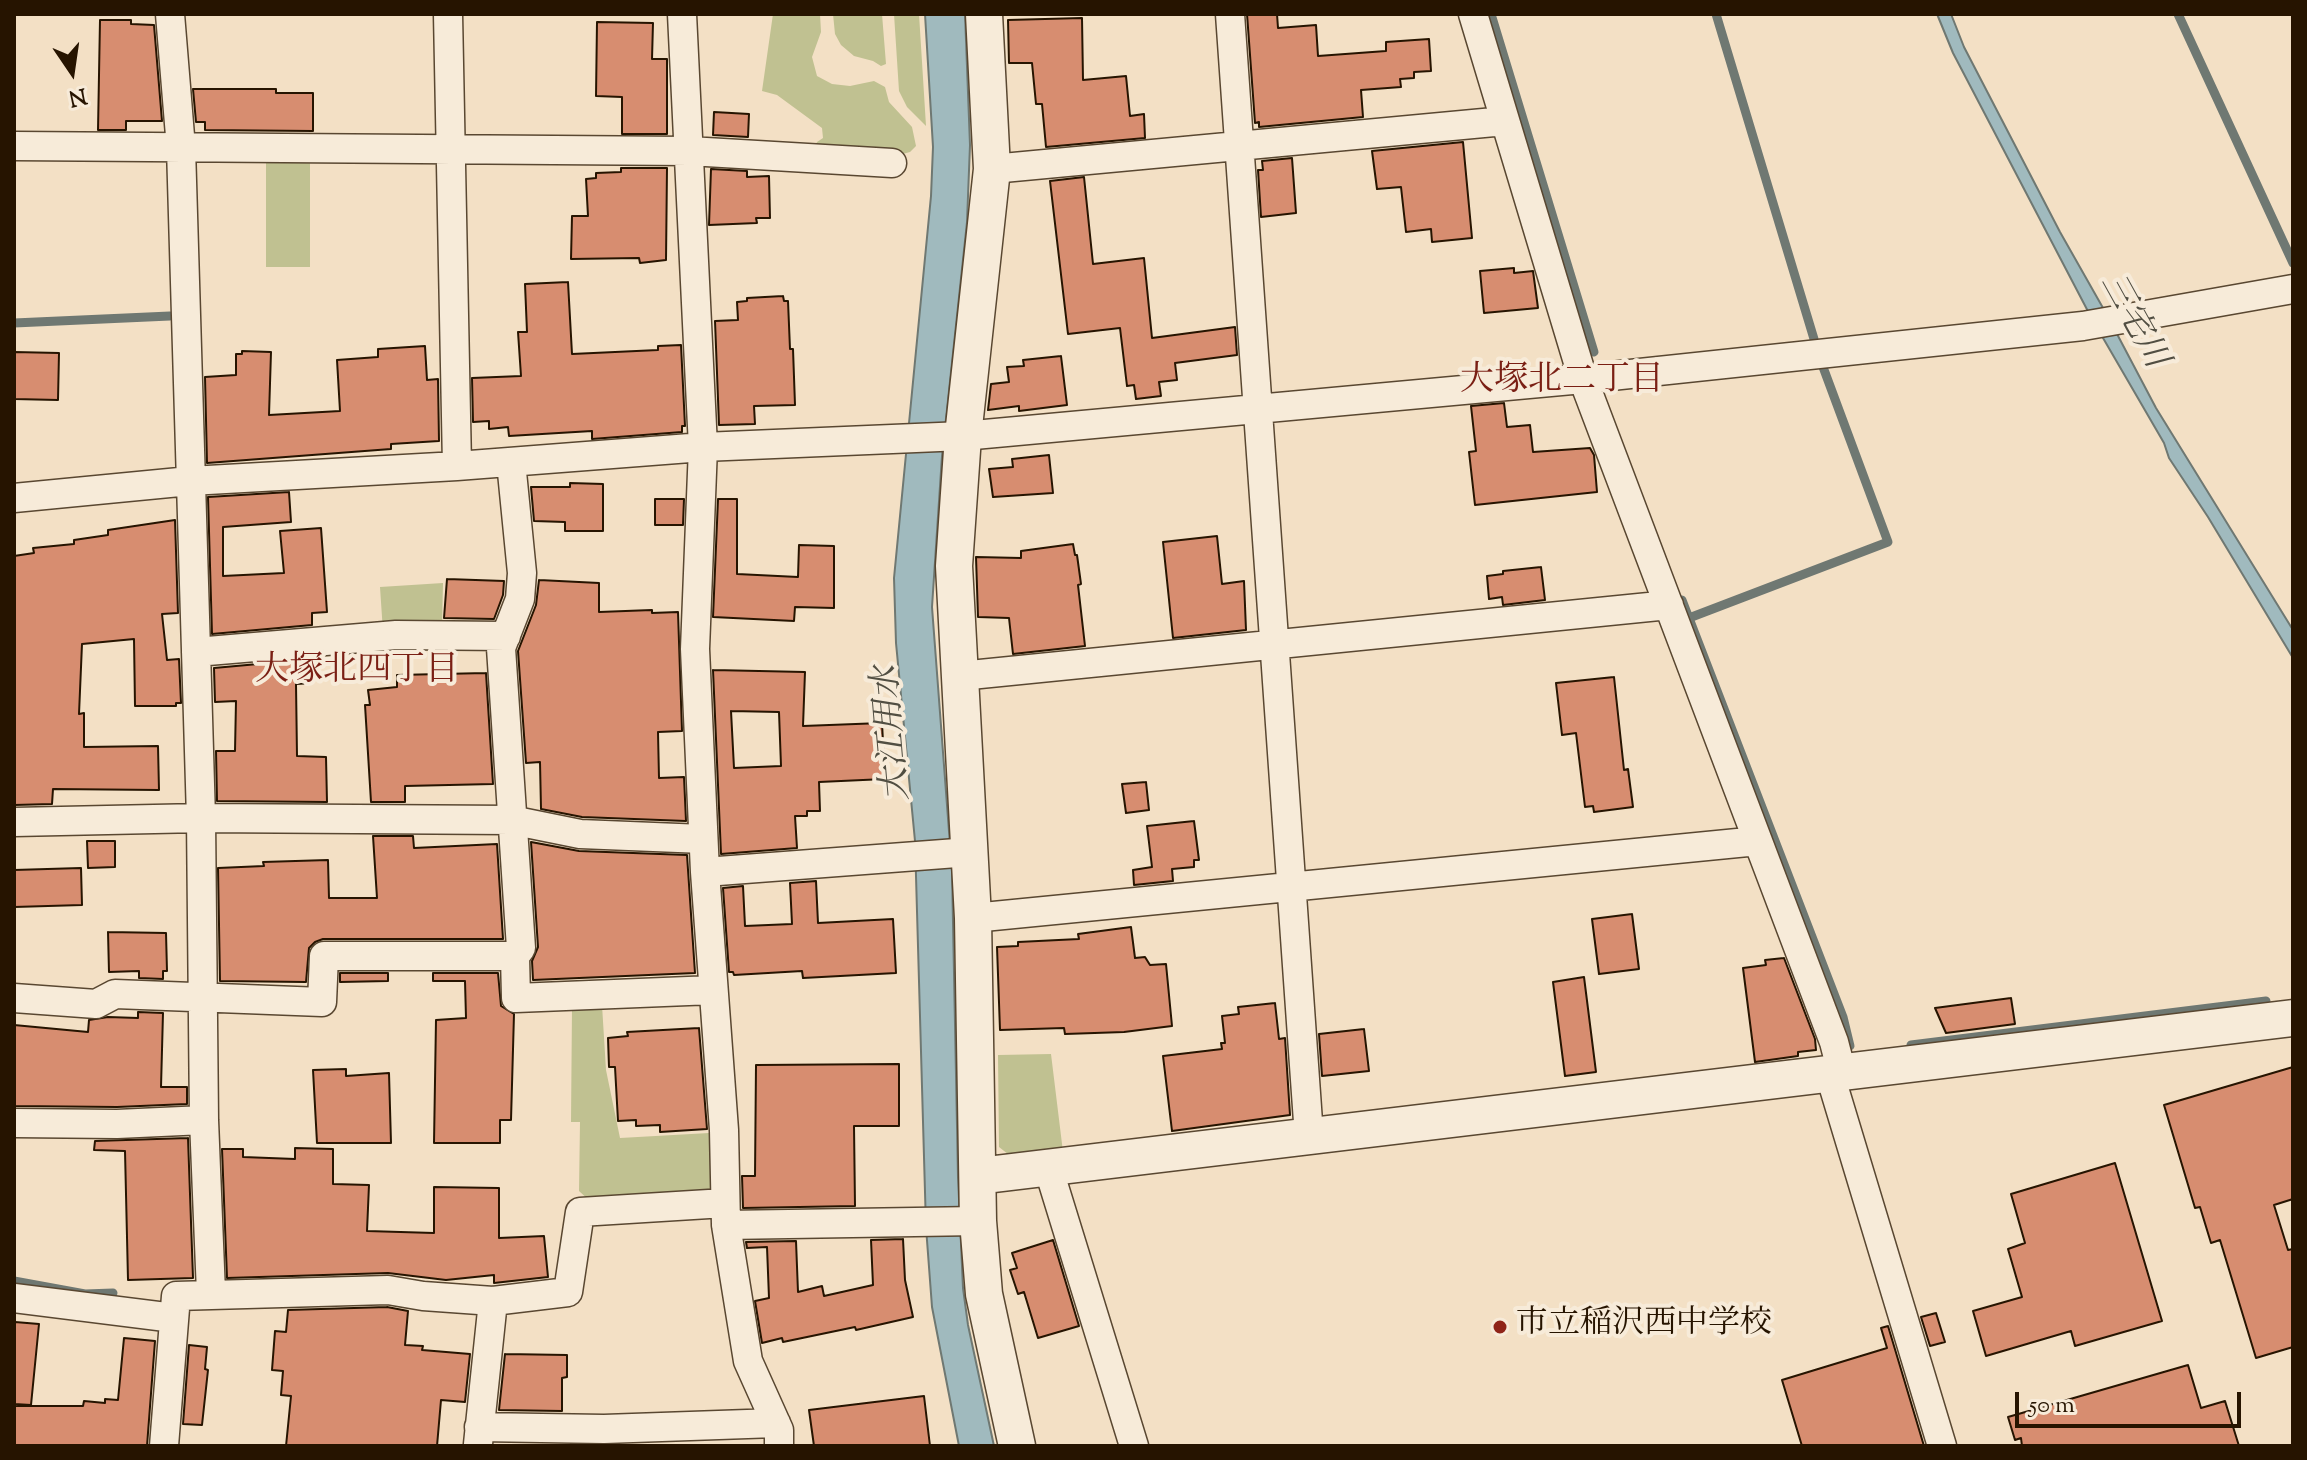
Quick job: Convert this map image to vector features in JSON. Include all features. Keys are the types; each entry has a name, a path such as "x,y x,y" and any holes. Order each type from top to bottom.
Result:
{"street":[{"path":"170,14 181,148 201,818 204,1120 211,1293"},
{"path":"448,14 457,466"},
{"path":"493,1301 478,1437 604,1429 778,1434 748,1361 726,1214 724,1130 703,839 695,649 703,447 682,14"},
{"path":"984,14 992,169 955,436 954,566 960,676 963,853 973,918 978,1176 971,1221 1017,1446"},
{"path":"1230,14 1309,1136"},
{"path":"1473,14 1583,379 1834,1042 1836,1074 1942,1446"},
{"path":"992,169 1505,121"},
{"path":"14,146 689,151 892,163"},
{"path":"14,498 190,481 457,466 703,447 955,436 1258,409 1583,379 2083,326 2293,289"},
{"path":"511,462 522,573 520,599 501,648 521,948 515,956 516,998 713,990"},
{"path":"960,676 1669,605"},
{"path":"196,652 396,635 506,636"},
{"path":"14,822 201,818 511,820 580,834 703,839"},
{"path":"973,918 1758,841"},
{"path":"705,872 963,853"},
{"path":"14,998 96,1004 115,994 322,1002 324,956 515,956"},
{"path":"978,1176 2293,1018"},
{"path":"15,1130 204,1120"},
{"path":"1048,1167 1134,1446"},
{"path":"164,1446 176,1296 388,1290 493,1301 568,1292 580,1212 971,1221"},
{"path":"14,1298 174,1318"}],"green space":[{"path":"773,14 820,14 821,32 812,57 817,76 832,84 850,86 874,81 885,87 889,102 912,127 916,146 910,152 899,155 813,150 823,138 822,128 777,95 762,91"},
{"path":"833,14 882,14 886,64 881,66 854,56 841,45 835,34"},
{"path":"894,14 919,14 926,126 907,107 899,91"},
{"path":"266,163 310,163 310,267 266,267"},
{"path":"443,583 442,628 383,632 380,587"},
{"path":"602,1005 606,1070 620,1138 709,1133 712,1187 706,1194 592,1203 579,1191 580,1122 571,1122 572,1007"},
{"path":"1051,1054 1063,1152 1013,1158 999,1147 998,1055"}],"water":[{"path":"925,14 965,14 970,145 967,222 942,456 932,607 952,871 963,1288 994,1446 959,1446 932,1307 926,1227 915,841 896,643 894,578 931,196 933,147"},
{"path":"1937,14 1951,14 1964,47 2060,232 2156,408 2293,630 2293,658 2169,458 2164,443 2092,319 1953,53"}],"building":[{"path":"1247,14 1277,14 1278,28 1316,25 1318,56 1386,51 1386,42 1429,39 1431,71 1414,72 1414,78 1400,79 1401,87 1361,90 1363,117 1259,127 1259,122 1255,123"},
{"path":"1082,18 1083,80 1126,76 1130,116 1144,114 1145,138 1046,147 1042,104 1036,104 1032,63 1009,63 1008,20"},
{"path":"100,20 131,20 131,24 154,25 162,121 126,121 126,130 98,130"},
{"path":"597,22 653,23 652,59 667,59 667,134 622,134 622,97 596,96"},
{"path":"193,89 276,89 276,93 313,93 313,131 205,130 205,122 196,122"},
{"path":"714,112 749,114 748,137 713,135"},
{"path":"1463,142 1472,238 1432,242 1431,229 1406,232 1401,187 1377,189 1372,151"},
{"path":"1292,158 1296,213 1261,217 1258,170 1263,170 1262,161"},
{"path":"621,168 667,168 666,260 640,263 639,258 571,259 572,216 588,216 586,179 596,178 596,173 621,172"},
{"path":"711,169 747,171 747,177 769,176 770,218 756,218 757,223 709,225"},
{"path":"1084,177 1093,264 1144,258 1152,338 1235,327 1237,355 1175,363 1177,380 1159,382 1161,396 1136,399 1134,385 1127,386 1120,328 1068,334 1050,181"},
{"path":"1514,268 1514,273 1533,271 1538,308 1484,313 1480,271"},
{"path":"568,282 572,354 658,350 658,346 681,345 685,426 682,426 682,432 592,439 592,431 509,436 508,427 489,429 489,421 473,422 472,378 521,376 518,332 527,332 525,284"},
{"path":"783,296 784,301 788,301 795,405 754,406 755,424 719,425 715,321 738,320 737,302 747,301 747,298"},
{"path":"425,346 427,380 438,379 439,441 391,444 391,449 207,463 205,377 236,375 236,354 242,354 242,351 271,352 269,415 340,411 337,360 378,357 378,349"},
{"path":"14,352 59,353 58,400 14,399"},
{"path":"1061,356 1067,405 1019,411 1019,406 988,410 991,384 1009,382 1007,367 1024,366 1023,360"},
{"path":"1504,403 1507,427 1530,425 1533,452 1590,448 1594,455 1597,492 1475,505 1469,452 1476,451 1471,406"},
{"path":"1049,455 1053,493 993,497 989,469 1013,467 1012,459"},
{"path":"570,483 603,484 603,531 565,531 565,522 534,521 531,487 570,487"},
{"path":"289,492 291,522 223,527 223,576 284,573 280,531 321,528 327,612 312,613 312,625 212,634 208,497"},
{"path":"655,499 684,499 683,525 655,525"},
{"path":"718,499 737,499 737,574 798,577 799,545 834,546 834,608 795,607 794,621 713,617"},
{"path":"175,520 178,613 162,614 167,660 179,659 181,703 176,703 176,706 135,706 134,639 82,644 79,714 84,713 84,747 158,746 159,790 53,789 52,804 14,805 14,556 34,553 33,548 74,544 74,540 108,535 108,530"},
{"path":"1217,536 1222,584 1244,581 1246,630 1173,638 1163,542"},
{"path":"1073,544 1081,584 1078,585 1085,646 1013,654 1009,618 978,617 976,557 1021,558 1021,551"},
{"path":"1541,567 1545,600 1503,605 1502,597 1489,599 1487,576"},
{"path":"447,579 504,581 503,595 494,619 444,618"},
{"path":"539,580 599,583 599,612 678,612 682,731 658,732 659,778 684,777 686,821 582,817 541,809 540,762 526,763 518,651 536,605"},
{"path":"313,659 313,683 296,684 297,756 326,757 327,802 217,801 216,751 235,751 236,701 215,702 214,668"},
{"path":"713,670 805,672 803,726 882,723 885,779 819,782 820,811 807,811 807,816 795,816 797,848 721,854","holes":["731,711 779,712 781,766 734,768"]},
{"path":"486,673 493,784 405,786 405,802 371,802 365,705 370,705 368,690 397,687 397,675"},
{"path":"1614,677 1624,770 1628,769 1633,807 1594,812 1593,806 1585,807 1576,733 1562,735 1556,683"},
{"path":"1146,782 1149,810 1126,813 1122,784"},
{"path":"1194,821 1199,860 1194,860 1194,867 1172,869 1173,881 1134,885 1133,870 1152,867 1147,826"},
{"path":"373,836 413,836 414,848 497,844 503,939 323,939 309,948 306,982 220,981 218,868 264,866 263,862 328,860 329,898 377,898"},
{"path":"87,841 115,841 115,867 88,868"},
{"path":"531,842 579,851 687,855 695,973 533,980 532,961 538,947"},
{"path":"81,868 82,905 14,907 14,870"},
{"path":"816,881 818,923 893,919 896,973 803,978 802,971 734,975 729,972 723,888 743,886 745,926 792,924 790,883"},
{"path":"1632,914 1639,969 1599,974 1592,919"},
{"path":"1131,927 1135,958 1145,957 1150,965 1166,964 1172,1026 1124,1032 1065,1034 1064,1028 1000,1030 997,947 1018,946 1018,942 1079,939 1078,934"},
{"path":"108,932 166,933 167,971 163,971 163,979 139,978 139,971 109,972"},
{"path":"1784,958 1815,1039 1816,1050 1798,1052 1798,1056 1755,1062 1743,968 1766,965 1765,960"},
{"path":"340,973 388,973 388,981 340,982"},
{"path":"433,973 498,973 501,1006 514,1014 511,1120 500,1120 500,1143 434,1143 436,1020 466,1018 465,981 433,981"},
{"path":"1584,977 1596,1072 1565,1076 1553,982"},
{"path":"2011,998 2015,1024 1946,1033 1935,1008"},
{"path":"1275,1003 1279,1039 1285,1038 1290,1115 1172,1131 1163,1056 1222,1049 1221,1043 1225,1043 1222,1016 1239,1014 1238,1007"},
{"path":"138,1012 163,1013 161,1087 187,1087 187,1104 14,1106 14,1025 88,1032 89,1020 138,1018"},
{"path":"699,1028 707,1129 660,1132 660,1125 636,1126 636,1120 618,1121 615,1067 609,1067 608,1038 628,1036 627,1032"},
{"path":"1364,1029 1369,1071 1322,1076 1319,1034"},
{"path":"899,1064 899,1126 854,1126 855,1206 743,1208 742,1176 755,1176 756,1065"},
{"path":"2293,1067 2293,1199 2274,1205 2288,1250 2293,1249 2293,1347 2256,1358 2220,1240 2211,1243 2200,1207 2195,1208 2164,1105"},
{"path":"346,1069 346,1076 389,1073 391,1143 317,1143 313,1070"},
{"path":"188,1138 193,1278 128,1280 125,1151 94,1150 95,1141"},
{"path":"295,1148 333,1149 333,1184 369,1185 367,1231 434,1233 434,1187 499,1188 499,1238 544,1236 548,1277 494,1283 494,1275 446,1280 388,1273 227,1278 222,1149 243,1149 243,1157 295,1159"},
{"path":"2115,1163 2162,1321 2075,1346 2071,1331 1986,1356 1973,1311 2022,1297 2008,1249 2025,1243 2011,1194"},
{"path":"903,1239 905,1280 913,1317 856,1330 855,1327 783,1342 782,1338 762,1343 755,1301 769,1298 767,1247 747,1248 746,1242 796,1241 798,1292 822,1286 824,1296 873,1285 871,1240"},
{"path":"1053,1240 1079,1326 1038,1338 1024,1292 1018,1294 1010,1270 1017,1268 1012,1253"},
{"path":"387,1307 408,1311 405,1345 423,1346 422,1350 470,1354 465,1402 441,1400 437,1446 286,1446 291,1396 281,1395 283,1371 272,1370 275,1331 286,1332 288,1310"},
{"path":"1936,1313 1945,1342 1930,1346 1921,1317"},
{"path":"15,1322 39,1324 31,1405 14,1404"},
{"path":"1888,1326 1924,1446 1802,1446 1782,1380 1887,1348 1881,1328"},
{"path":"124,1338 155,1341 147,1446 14,1446 14,1406 83,1406 84,1401 105,1403 105,1399 118,1400"},
{"path":"189,1345 207,1347 205,1369 208,1370 202,1425 183,1424"},
{"path":"505,1354 567,1355 567,1377 562,1378 562,1411 499,1410"},
{"path":"2188,1365 2201,1408 2225,1401 2239,1446 2022,1446 2021,1438 2015,1440 2008,1417"},
{"path":"924,1396 930,1446 814,1446 809,1410"}],"waterway":[{"path":"1491,14 1594,352"},
{"path":"1716,14 1814,339"},
{"path":"2178,14 2293,263"},
{"path":"14,323 170,316"},
{"path":"1689,618 1888,542 1823,367"},
{"path":"1682,600 1843,1017 1850,1046"},
{"path":"1911,1045 2266,1001"},
{"path":"14,1281 85,1294 113,1293"}],"place":[{"name":"市立稲沢西中学校","path":"1500,1327"}],"district":[{"name":"大塚北二丁目","path":"1562,383"},
{"name":"大塚北四丁目","path":"357,673"}],"water label":[{"name":"三宅川","path":"2131,322"},
{"name":"大江用水","path":"895,733"}]}
